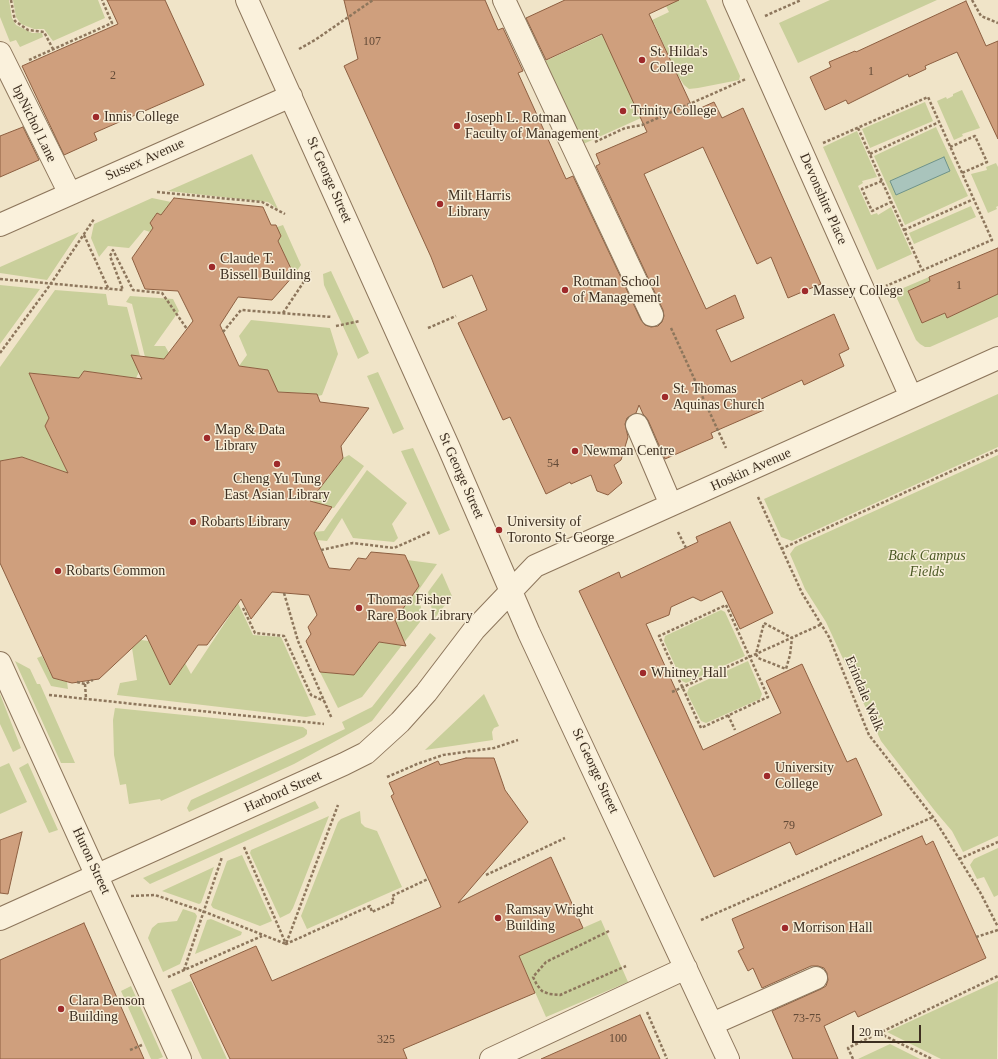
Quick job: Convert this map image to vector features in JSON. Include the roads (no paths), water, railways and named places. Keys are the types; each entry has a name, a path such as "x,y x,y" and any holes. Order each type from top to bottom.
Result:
{"street":[{"name":"St George Street","path":"247,0 452,455 511,592 728,1059"},
{"path":"504,0 652,315"},
{"name":"Devonshire Place","path":"734,0 912,397"},
{"name":"bpNichol Lane","path":"4,61 70,194"},
{"name":"Sussex Avenue","path":"0,225 291,96"},
{"name":"Hoskin Avenue","path":"511,592 536,566 998,358"},
{"path":"637,425 671,506"},
{"name":"Harbord Street","path":"0,919 98,876 366,753 400,722 426,693 474,630 511,592"},
{"name":"Huron Street","path":"0,663 180,1059"},
{"path":"491,1059 686,968"},
{"path":"712,1024 816,978"}],"water":[{"path":"944,157 950,171 896,195 890,181"}],"place":[{"name":"St. Hilda's College","path":"642,60"},
{"name":"Trinity College","path":"623,111"},
{"name":"Innis College","path":"96,117"},
{"name":"Joseph L. Rotman Faculty of Management","path":"457,126"},
{"name":"Milt Harris Library","path":"440,204"},
{"name":"Claude T. Bissell Building","path":"212,267"},
{"name":"Rotman School of Management","path":"565,290"},
{"name":"Massey College","path":"805,291"},
{"name":"St. Thomas Aquinas Church","path":"665,397"},
{"name":"Map & Data Library","path":"207,438"},
{"name":"Newman Centre","path":"575,451"},
{"name":"Cheng Yu Tung East Asian Library","path":"277,464"},
{"name":"Robarts Library","path":"193,522"},
{"name":"University of Toronto St. George","path":"499,530"},
{"name":"Robarts Common","path":"58,571"},
{"name":"Thomas Fisher Rare Book Library","path":"359,608"},
{"name":"Whitney Hall","path":"643,673"},
{"name":"University College","path":"767,776"},
{"name":"Ramsay Wright Building","path":"498,918"},
{"name":"Morrison Hall","path":"785,928"},
{"name":"Clara Benson Building","path":"61,1009"}],"park label":[{"name":"Back Campus Fields","path":"927,564"}]}
